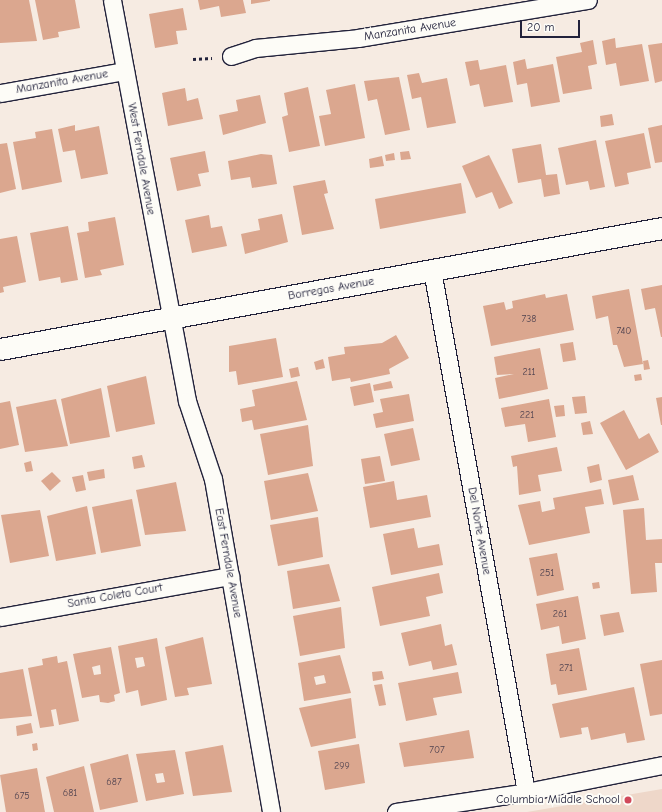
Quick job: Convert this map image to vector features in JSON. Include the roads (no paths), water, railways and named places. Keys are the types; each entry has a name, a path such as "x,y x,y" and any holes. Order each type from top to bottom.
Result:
{"street":[{"name":"West Ferndale Avenue","path":"112,0 170,318"},
{"name":"Manzanita Avenue","path":"231,56 256,48 358,38 588,0"},
{"name":"Manzanita Avenue","path":"0,93 125,71"},
{"name":"Borregas Avenue","path":"0,349 662,228"},
{"name":"Del Norte Avenue","path":"432,270 526,792"},
{"name":"East Ferndale Avenue","path":"170,318 187,401 213,479 271,812"},
{"name":"Santa Coleta Court","path":"0,617 230,576"},
{"path":"396,812 526,792 662,765"}],"place":[{"name":"Columbia Middle School","path":"628,800"}]}
